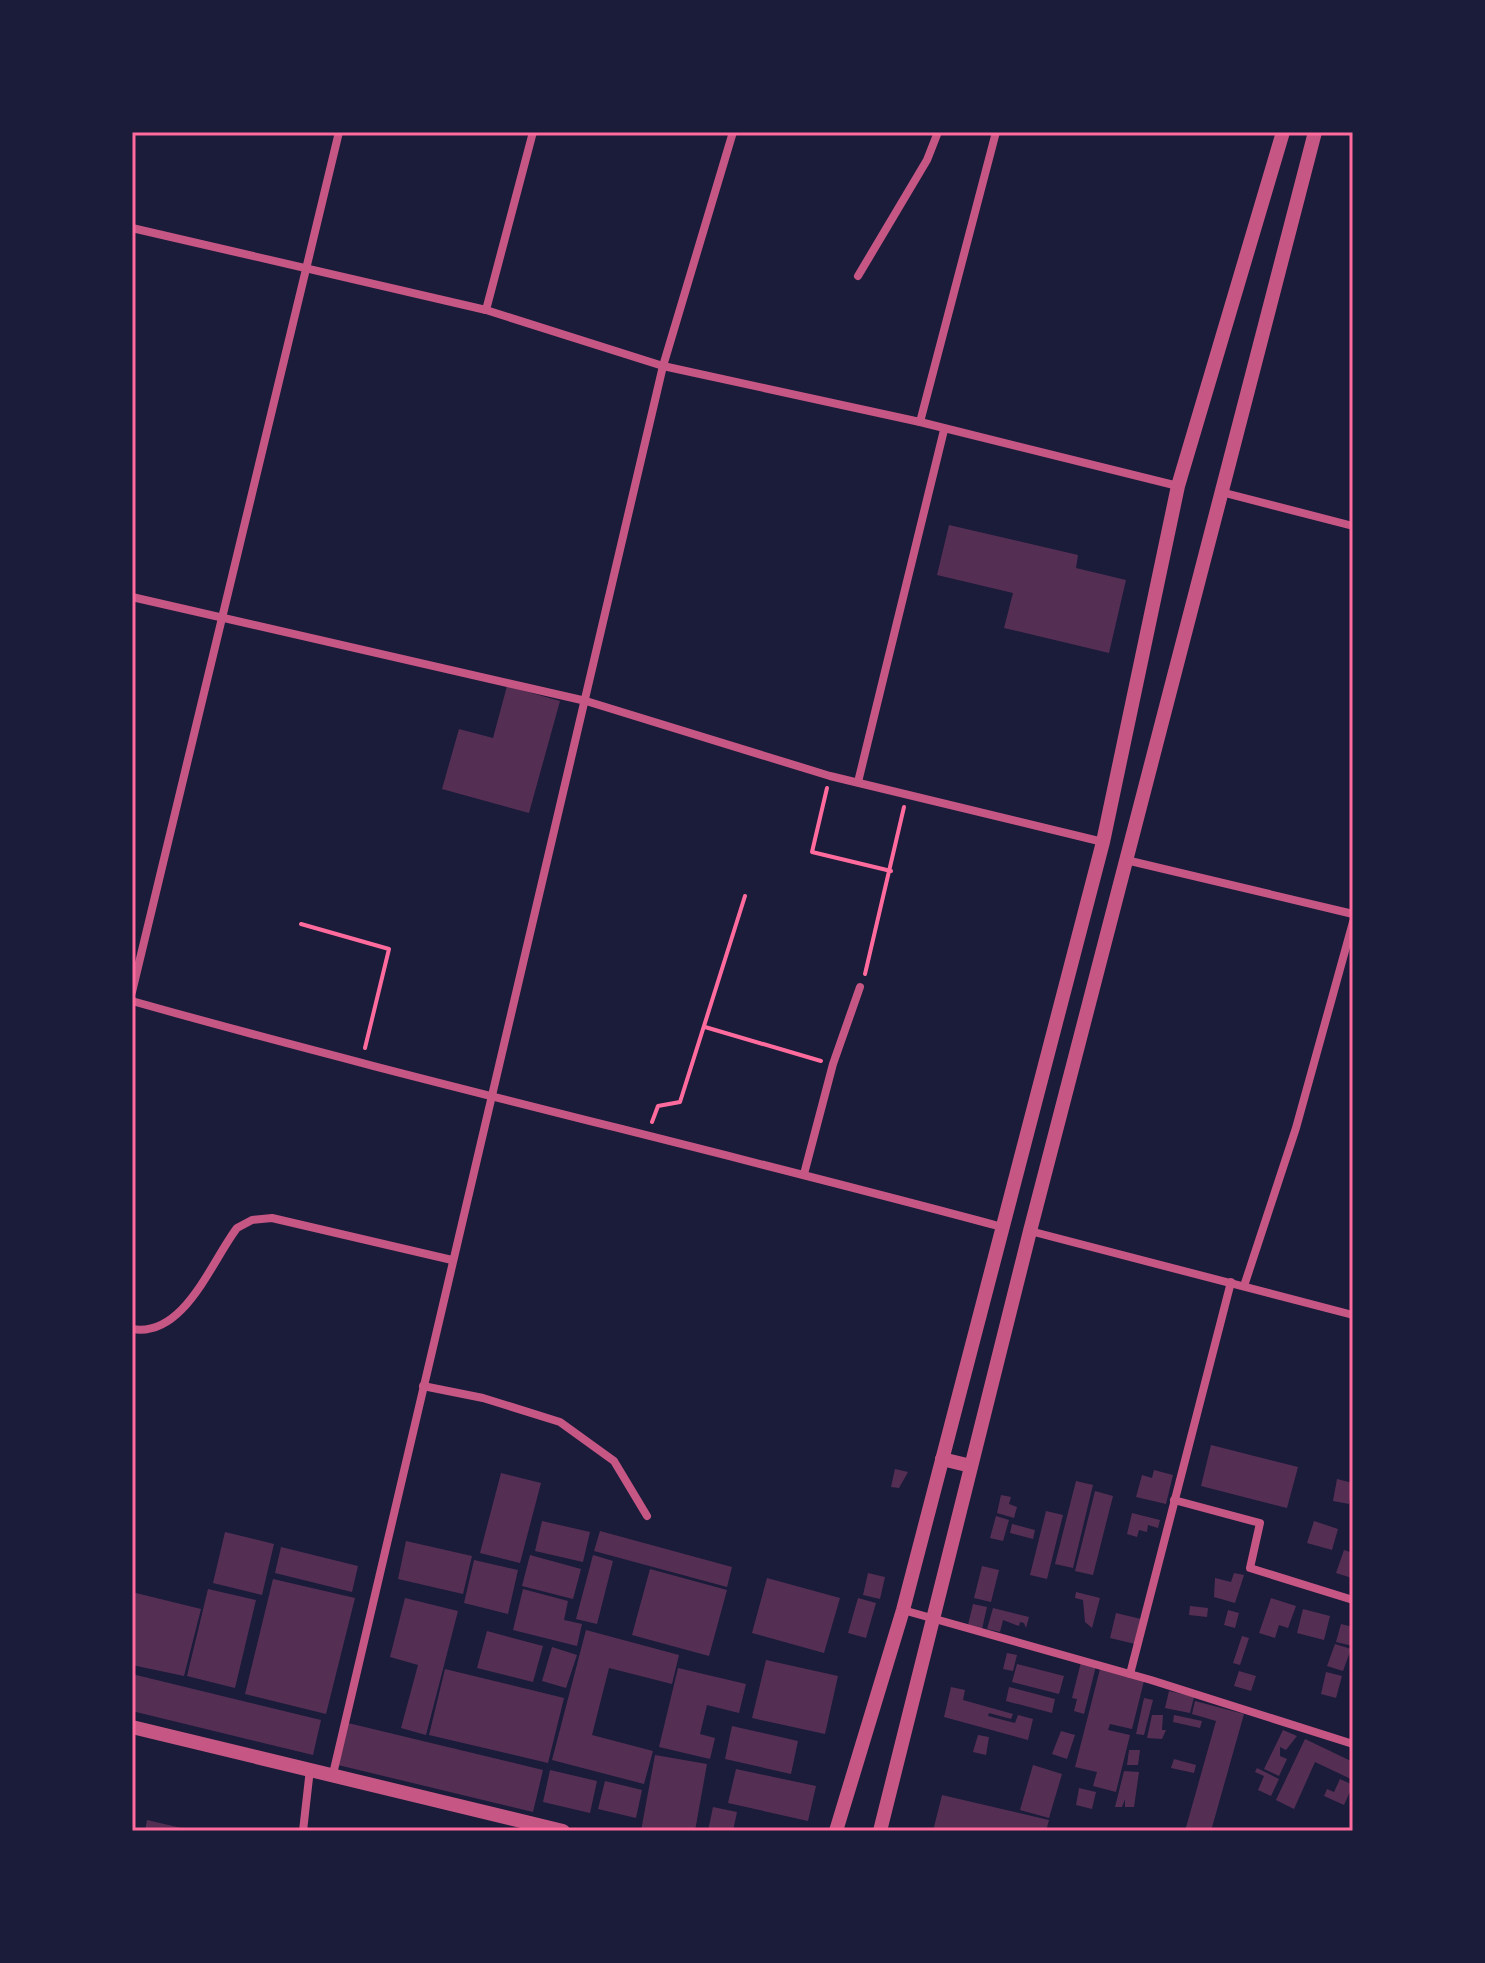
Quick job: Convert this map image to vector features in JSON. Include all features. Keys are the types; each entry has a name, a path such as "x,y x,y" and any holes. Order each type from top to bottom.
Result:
{"street":[{"path":"132,992 339,132"},
{"path":"486,310 533,132"},
{"path":"333,1774 489,1097 586,701 663,366 733,132"},
{"path":"858,276 927,160 938,132"},
{"path":"920,422 996,132"},
{"path":"836,1831 903,1610 1103,842 1178,486 1283,132"},
{"path":"880,1831 1030,1231 1315,132"},
{"path":"132,228 486,310 663,366 920,422 1178,486"},
{"path":"858,782 944,430"},
{"path":"1221,492 1353,526"},
{"path":"132,597 586,701 830,776 1103,842"},
{"path":"1126,860 1353,914"},
{"path":"1244,1286 1296,1128 1353,922"},
{"path":"804,1174 833,1064 860,987"},
{"path":"132,1001 360,1065 804,1174 1002,1227"},
{"path":"132,1329 142,1331 164,1325 181,1311 237,1228 252,1220 272,1218 452,1260"},
{"path":"1030,1231 1353,1315"},
{"path":"1130,1674 1231,1282"},
{"path":"423,1386 483,1398 560,1422 614,1461 647,1516"},
{"path":"942,1459 971,1466"},
{"path":"1174,1500 1260,1523 1250,1568 1353,1600"},
{"path":"903,1610 1130,1674 1353,1744"},
{"path":"132,1727 563,1831"},
{"path":"303,1831 310,1769"}],"path":[{"path":"830,776 812,852 891,871"},
{"path":"860,987 891,871 907,793"},
{"path":"647,1136 658,1106 680,1102 745,896"},
{"path":"301,924 389,949 360,1065"},
{"path":"705,1027 833,1064"}],"building":[{"path":"949,525 1078,555 1076,568 1126,580 1109,653 1004,628 1013,593 937,575"},
{"path":"507,686 560,701 529,813 442,789 459,729 493,738"},
{"path":"1211,1445 1298,1467 1287,1508 1201,1486"},
{"path":"895,1469 908,1472 899,1488 891,1487"},
{"path":"1154,1470 1173,1475 1166,1504 1136,1497 1142,1475 1152,1478"},
{"path":"501,1473 541,1483 520,1563 480,1553"},
{"path":"1337,1479 1353,1483 1349,1504 1333,1501"},
{"path":"1076,1481 1093,1485 1073,1568 1055,1564"},
{"path":"1095,1491 1113,1496 1093,1575 1075,1571"},
{"path":"1001,1495 1011,1497 1009,1504 1017,1507 1014,1518 997,1513"},
{"path":"1046,1511 1063,1515 1047,1579 1030,1575"},
{"path":"1132,1513 1160,1520 1158,1528 1148,1525 1147,1532 1139,1530 1137,1537 1127,1534"},
{"path":"996,1516 1009,1520 1003,1541 990,1538"},
{"path":"542,1521 590,1532 583,1562 535,1551"},
{"path":"1314,1521 1338,1529 1332,1550 1307,1543"},
{"path":"1012,1524 1035,1530 1033,1539 1010,1533"},
{"path":"600,1531 732,1567 727,1587 594,1551"},
{"path":"225,1532 274,1544 262,1595 213,1583"},
{"path":"406,1541 472,1556 463,1594 398,1579"},
{"path":"281,1547 358,1566 352,1592 275,1573"},
{"path":"1344,1550 1353,1553 1352,1578 1336,1573"},
{"path":"530,1555 581,1569 573,1599 522,1586"},
{"path":"593,1555 613,1561 597,1624 576,1619"},
{"path":"474,1560 518,1570 508,1614 464,1603"},
{"path":"982,1566 999,1570 991,1602 974,1598"},
{"path":"650,1569 727,1590 709,1656 632,1635"},
{"path":"868,1573 885,1577 880,1599 863,1595"},
{"path":"1234,1573 1244,1575 1235,1603 1214,1597 1215,1578 1231,1582"},
{"path":"767,1578 840,1598 824,1653 752,1633"},
{"path":"273,1579 355,1598 326,1714 245,1694"},
{"path":"208,1589 256,1600 235,1688 187,1676"},
{"path":"523,1589 568,1601 564,1620 582,1624 577,1646 513,1630"},
{"path":"132,1592 201,1609 184,1676 132,1665"},
{"path":"1076,1592 1100,1598 1092,1628 1085,1622 1083,1600 1075,1598"},
{"path":"405,1598 458,1611 426,1735 401,1728 418,1665 390,1657"},
{"path":"858,1598 876,1603 866,1638 848,1633"},
{"path":"1271,1598 1296,1606 1288,1628 1279,1625 1275,1638 1259,1633"},
{"path":"973,1604 987,1607 982,1629 968,1625"},
{"path":"1190,1606 1208,1608 1207,1617 1189,1615"},
{"path":"993,1608 1029,1617 1026,1628 1024,1623 1020,1622 1019,1626 1003,1620 1000,1632 987,1629"},
{"path":"1303,1609 1330,1616 1324,1640 1297,1633"},
{"path":"1228,1610 1239,1613 1235,1628 1224,1625"},
{"path":"1116,1613 1141,1619 1135,1644 1110,1638"},
{"path":"1341,1624 1353,1627 1353,1646 1336,1642"},
{"path":"586,1630 679,1655 672,1684 609,1668 592,1735 653,1751 644,1784 552,1760"},
{"path":"487,1631 543,1646 533,1682 477,1668"},
{"path":"1242,1636 1249,1638 1240,1665 1233,1663"},
{"path":"1335,1644 1351,1649 1343,1671 1327,1666"},
{"path":"552,1647 577,1655 566,1688 542,1681"},
{"path":"1007,1653 1017,1655 1013,1671 1003,1669"},
{"path":"766,1660 838,1676 825,1734 752,1718"},
{"path":"1081,1662 1096,1666 1084,1714 1074,1711 1077,1699 1072,1698"},
{"path":"1017,1664 1064,1676 1059,1694 1012,1682"},
{"path":"678,1668 746,1684 739,1713 707,1705 700,1734 715,1738 710,1759 659,1747"},
{"path":"445,1669 564,1698 548,1763 429,1735"},
{"path":"1100,1669 1144,1681 1132,1729 1110,1724 1108,1730 1130,1735 1116,1792 1093,1786 1097,1772 1075,1767"},
{"path":"1239,1671 1256,1676 1251,1691 1234,1686"},
{"path":"1326,1672 1342,1676 1336,1698 1321,1694"},
{"path":"132,1674 321,1720 313,1755 132,1711"},
{"path":"951,1687 965,1690 963,1700 1013,1714 1011,1719 989,1713 988,1716 1015,1723 1018,1715 1033,1719 1028,1740 944,1717"},
{"path":"1009,1687 1055,1699 1052,1713 1006,1701"},
{"path":"1169,1691 1194,1697 1190,1713 1165,1708"},
{"path":"1144,1698 1153,1700 1144,1735 1136,1734"},
{"path":"1195,1701 1244,1714 1211,1831 1185,1831 1216,1721 1192,1714"},
{"path":"1152,1715 1163,1715 1162,1730 1166,1730 1162,1739 1147,1738"},
{"path":"1174,1715 1202,1721 1200,1728 1173,1722"},
{"path":"348,1723 543,1770 533,1812 338,1765"},
{"path":"732,1726 798,1741 791,1774 725,1759"},
{"path":"1283,1730 1297,1736 1286,1750 1280,1747 1280,1756 1287,1759 1279,1776 1264,1769"},
{"path":"1061,1731 1075,1735 1067,1759 1052,1754"},
{"path":"978,1735 989,1737 986,1755 973,1752"},
{"path":"1305,1739 1353,1762 1353,1780 1315,1762 1294,1809 1276,1800"},
{"path":"1129,1750 1140,1750 1138,1765 1127,1765"},
{"path":"655,1755 707,1764 695,1831 641,1831"},
{"path":"1174,1759 1196,1765 1194,1773 1171,1768"},
{"path":"1033,1765 1062,1774 1049,1818 1020,1810"},
{"path":"1257,1768 1279,1779 1271,1796 1258,1790 1264,1776 1255,1772"},
{"path":"736,1769 816,1786 808,1821 728,1803"},
{"path":"550,1770 597,1781 590,1813 543,1802"},
{"path":"1124,1771 1139,1772 1134,1807 1125,1807 1125,1799 1122,1807 1115,1807"},
{"path":"1340,1779 1353,1785 1344,1805 1324,1796 1327,1789 1334,1792"},
{"path":"605,1781 642,1790 636,1818 598,1809"},
{"path":"1079,1788 1096,1792 1092,1809 1076,1805"},
{"path":"942,1795 1049,1820 1046,1831 933,1831"},
{"path":"713,1807 737,1812 733,1831 708,1831"},
{"path":"147,1820 190,1830 190,1831 145,1831"}]}
